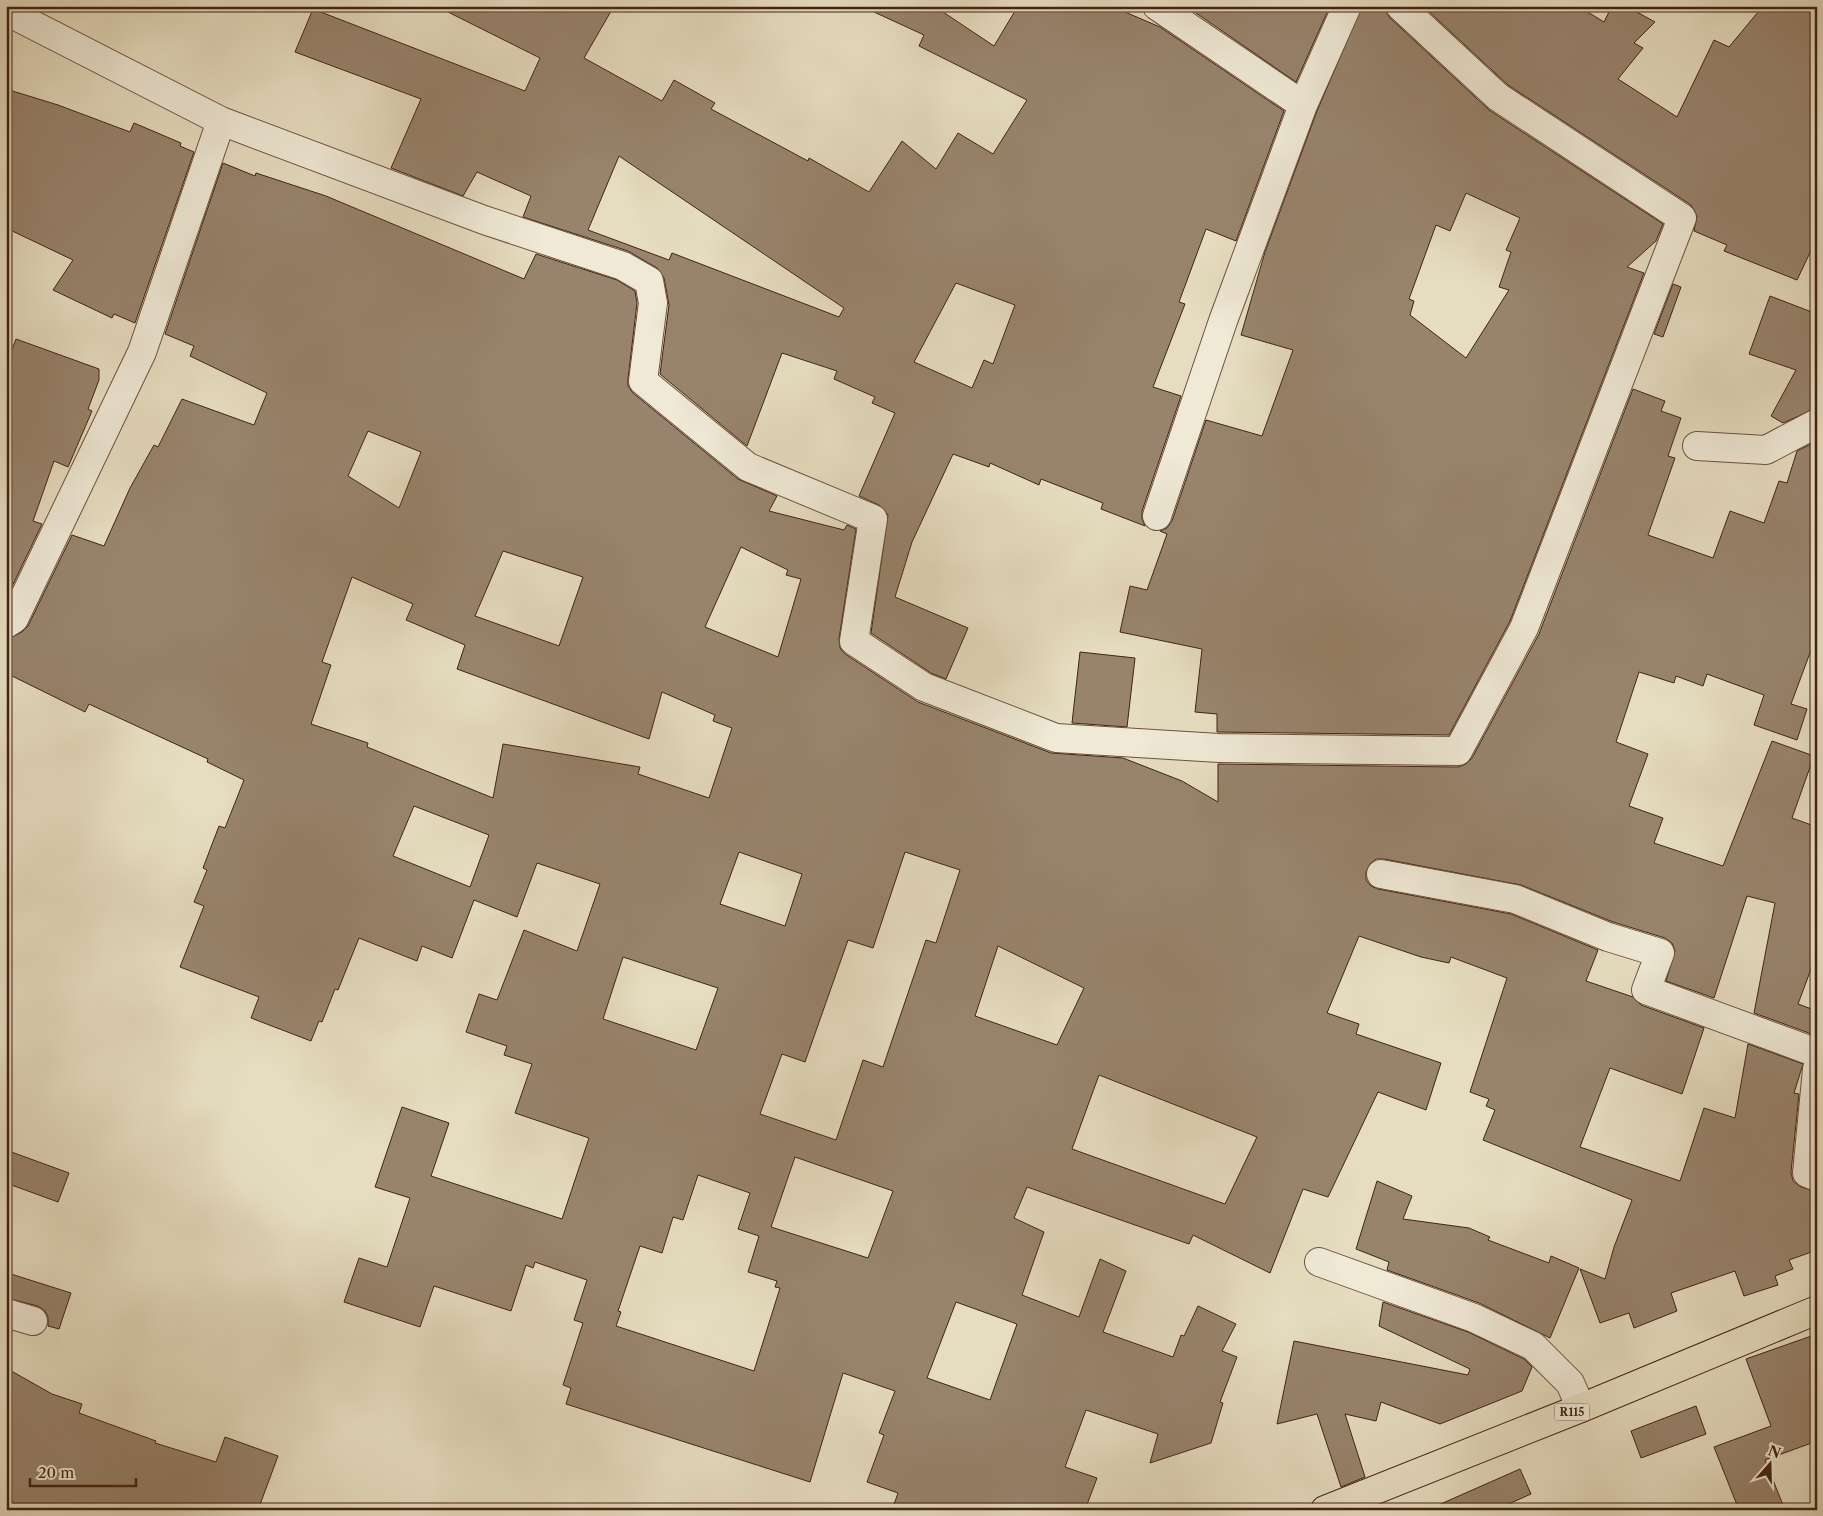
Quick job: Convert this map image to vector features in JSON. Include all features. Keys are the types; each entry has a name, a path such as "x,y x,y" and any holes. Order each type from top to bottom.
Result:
{"main road":[{"name":"R115","path":"1325,1510 1581,1408 1817,1310"}],"street":[{"path":"1157,6 1303,105"},
{"path":"1157,516 1223,321 1303,105 1347,6"},
{"path":"6,10 221,120 484,220 623,266 649,281 653,303 643,381 748,467 873,519 854,641 924,687 1056,738 1219,748 1458,752 1524,628 1682,218 1498,97 1400,6"},
{"path":"6,624 14,619 142,352 221,120"},
{"path":"1697,446 1766,450 1817,423"},
{"path":"1381,874 1515,899 1608,937 1660,953 1646,990 1817,1053"},
{"path":"1817,1069 1807,1173 1817,1177"},
{"path":"1319,1262 1474,1318 1533,1346 1570,1383 1581,1408"},
{"path":"6,1313 33,1321"}],"building":[{"path":"436,6 614,6 584,58 662,101 674,80 715,103 711,109 808,161 809,158 869,192 902,141 936,169 958,133 993,154 1027,100 919,46 924,35 861,6 934,6 994,46 1018,6 1111,6 1160,27 1284,111 1236,241 1206,229 1179,302 1185,304 1153,387 1181,396 1142,511 1142,519 1145,526 1101,509 1103,503 1041,479 1039,485 990,463 989,467 953,454 912,542 895,597 968,628 946,679 931,673 871,633 888,515 879,505 859,496 895,413 872,403 875,397 834,379 837,371 782,353 747,446 660,374 669,305 664,278 657,268 628,251 523,217 531,196 477,172 463,196 391,168 421,99 295,52 313,9 525,91 540,58","holes":["619,156 844,308 839,317 672,253 669,260 588,230","956,283 1015,305 993,364 984,360 972,388 914,362"]},
{"path":"1186,6 1330,6 1296,82"},
{"path":"1362,6 1385,6 1389,17 1489,110 1663,224 1656,241 1627,267 1644,273 1510,621 1449,735 1217,732 1217,714 1195,712 1202,649 1120,632 1130,586 1147,590 1167,534 1160,531 1167,528 1172,521 1206,420 1262,436 1293,350 1241,335 1265,252 1317,111","holes":["1466,193 1520,218 1506,250 1511,252 1499,287 1509,290 1466,358 1410,315 1414,301 1409,299 1436,225 1450,231"]},
{"path":"1423,6 1578,6 1604,22 1612,6 1626,6 1655,22 1634,43 1643,48 1618,79 1677,117 1714,40 1729,47 1763,6 1817,6 1817,238 1797,280 1724,251 1727,245 1694,231 1697,216 1691,205 1508,85"},
{"path":"6,89 58,105 130,132 134,123 181,143 180,146 194,152 135,323 114,314 112,318 53,290 73,260 6,228"},
{"path":"223,163 255,176 256,173 326,196 524,279 536,254 617,280 635,291 637,303 628,379 628,386 633,393 738,479 777,496 769,511 844,530 847,525 856,529 839,639 840,648 845,654 918,702 1051,753 1123,758 1182,781 1218,802 1218,764 1458,767 1466,764 1472,758 1539,634 1633,389 1665,401 1661,411 1681,418 1668,456 1675,458 1648,535 1713,558 1730,511 1764,523 1779,481 1787,483 1797,451 1817,441 1817,634 1791,704 1807,709 1797,740 1754,725 1764,695 1707,674 1703,686 1676,676 1674,683 1639,672 1616,742 1648,754 1629,806 1663,818 1654,843 1723,866 1772,741 1814,756 1792,818 1817,827 1817,953 1798,1004 1817,1011 1817,1036 1754,1013 1775,903 1747,896 1714,998 1666,981 1675,951 1672,943 1665,938 1613,922 1521,885 1384,859 1376,859 1370,864 1366,872 1366,880 1371,886 1378,889 1511,914 1598,950 1586,981 1633,997 1641,1005 1704,1028 1682,1094 1610,1068 1580,1147 1680,1181 1704,1108 1735,1118 1748,1044 1803,1064 1794,1093 1799,1094 1791,1172 1793,1181 1801,1187 1817,1192 1817,1250 1789,1260 1793,1269 1775,1276 1778,1285 1744,1296 1735,1271 1671,1293 1677,1311 1634,1328 1629,1313 1600,1323 1580,1269 1605,1279 1614,1247 1632,1200 1483,1140 1495,1110 1486,1106 1489,1099 1470,1092 1507,978 1451,957 1449,963 1421,957 1359,936 1327,1013 1359,1024 1356,1034 1441,1063 1426,1110 1378,1092 1328,1197 1303,1189 1270,1273 1193,1235 1189,1244 1027,1187 1014,1218 1044,1232 1022,1295 1079,1317 1100,1259 1126,1271 1103,1332 1173,1357 1181,1335 1184,1336 1198,1306 1236,1324 1222,1351 1237,1357 1220,1402 1223,1403 1211,1443 1150,1463 1158,1434 1086,1410 1065,1467 1097,1478 1085,1510 892,1510 898,1493 867,1482 884,1435 879,1433 895,1391 843,1373 810,1482 566,1404 571,1388 563,1385 583,1323 574,1320 587,1280 535,1262 533,1268 526,1265 511,1311 434,1286 420,1327 344,1302 359,1258 387,1267 410,1198 375,1187 402,1107 449,1123 431,1176 562,1219 589,1138 515,1113 532,1064 504,1055 507,1046 466,1032 479,994 497,1000 524,930 577,951 600,884 537,863 517,917 474,900 452,958 422,946 417,961 359,938 338,990 335,989 322,1022 319,1021 311,1041 251,1018 259,997 180,967 204,906 194,902 207,870 203,868 219,826 225,828 244,780 207,762 208,759 89,704 85,712 6,673 6,640 22,632 28,626 72,535 104,546 130,488 154,445 158,447 182,399 254,425 267,393 190,356 194,346 165,334","holes":["368,431 421,452 399,508 348,476","741,547 788,570 786,575 801,579 778,657 705,627","503,551 583,577 559,646 475,616","352,577 413,604 406,620 465,645 457,669 649,739 662,692 715,715 713,721 732,728 709,798 638,774 640,767 503,744 493,798 367,747 368,743 311,724 331,665 322,662","414,806 489,835 470,887 393,856","739,852 802,874 785,926 720,904","905,852 960,870 936,943 926,940 883,1067 863,1060 836,1140 760,1114 782,1054 805,1062 848,940 873,948","998,946 1084,988 1057,1045 975,1016","623,957 718,988 696,1050 603,1019","1099,1075 1257,1137 1225,1204 1072,1149","795,1157 893,1191 868,1258 771,1227","698,1175 750,1193 738,1229 759,1236 748,1272 777,1281 775,1287 780,1288 754,1371 616,1326 621,1312 618,1311 640,1246 662,1253 673,1217 683,1220","956,1302 1017,1324 990,1400 927,1378"]},
{"path":"1673,284 1681,287 1663,337 1654,334"},
{"path":"1770,296 1817,314 1817,408 1783,423 1771,416 1796,370 1749,354"},
{"path":"16,339 99,369 99,380 88,409 92,411 68,467 54,461 33,521 42,524 6,599 6,366"},
{"path":"1080,652 1135,658 1127,727 1072,723"},
{"path":"6,1150 69,1173 58,1202 6,1183"},
{"path":"1377,1181 1412,1196 1403,1219 1469,1228 1490,1237 1488,1240 1549,1263 1551,1256 1579,1268 1550,1338 1479,1303 1387,1270 1389,1262 1356,1249"},
{"path":"11,1274 71,1293 59,1329 48,1326 48,1317 45,1311 38,1306 6,1298"},
{"path":"1383,1302 1468,1332 1524,1359 1532,1367 1522,1391 1440,1424 1381,1402 1376,1421 1345,1414 1365,1477 1341,1487 1317,1414 1277,1424 1294,1341 1468,1375 1470,1369 1379,1326"},
{"path":"1817,1334 1817,1441 1765,1460 1785,1510 1739,1510 1714,1447 1771,1426 1746,1359"},
{"path":"6,1368 52,1394 82,1404 79,1413 156,1441 155,1443 216,1462 225,1437 278,1456 258,1510 6,1510"},
{"path":"1696,1406 1706,1434 1641,1458 1631,1431"},
{"path":"1520,1469 1531,1494 1495,1510 1427,1510"}]}
